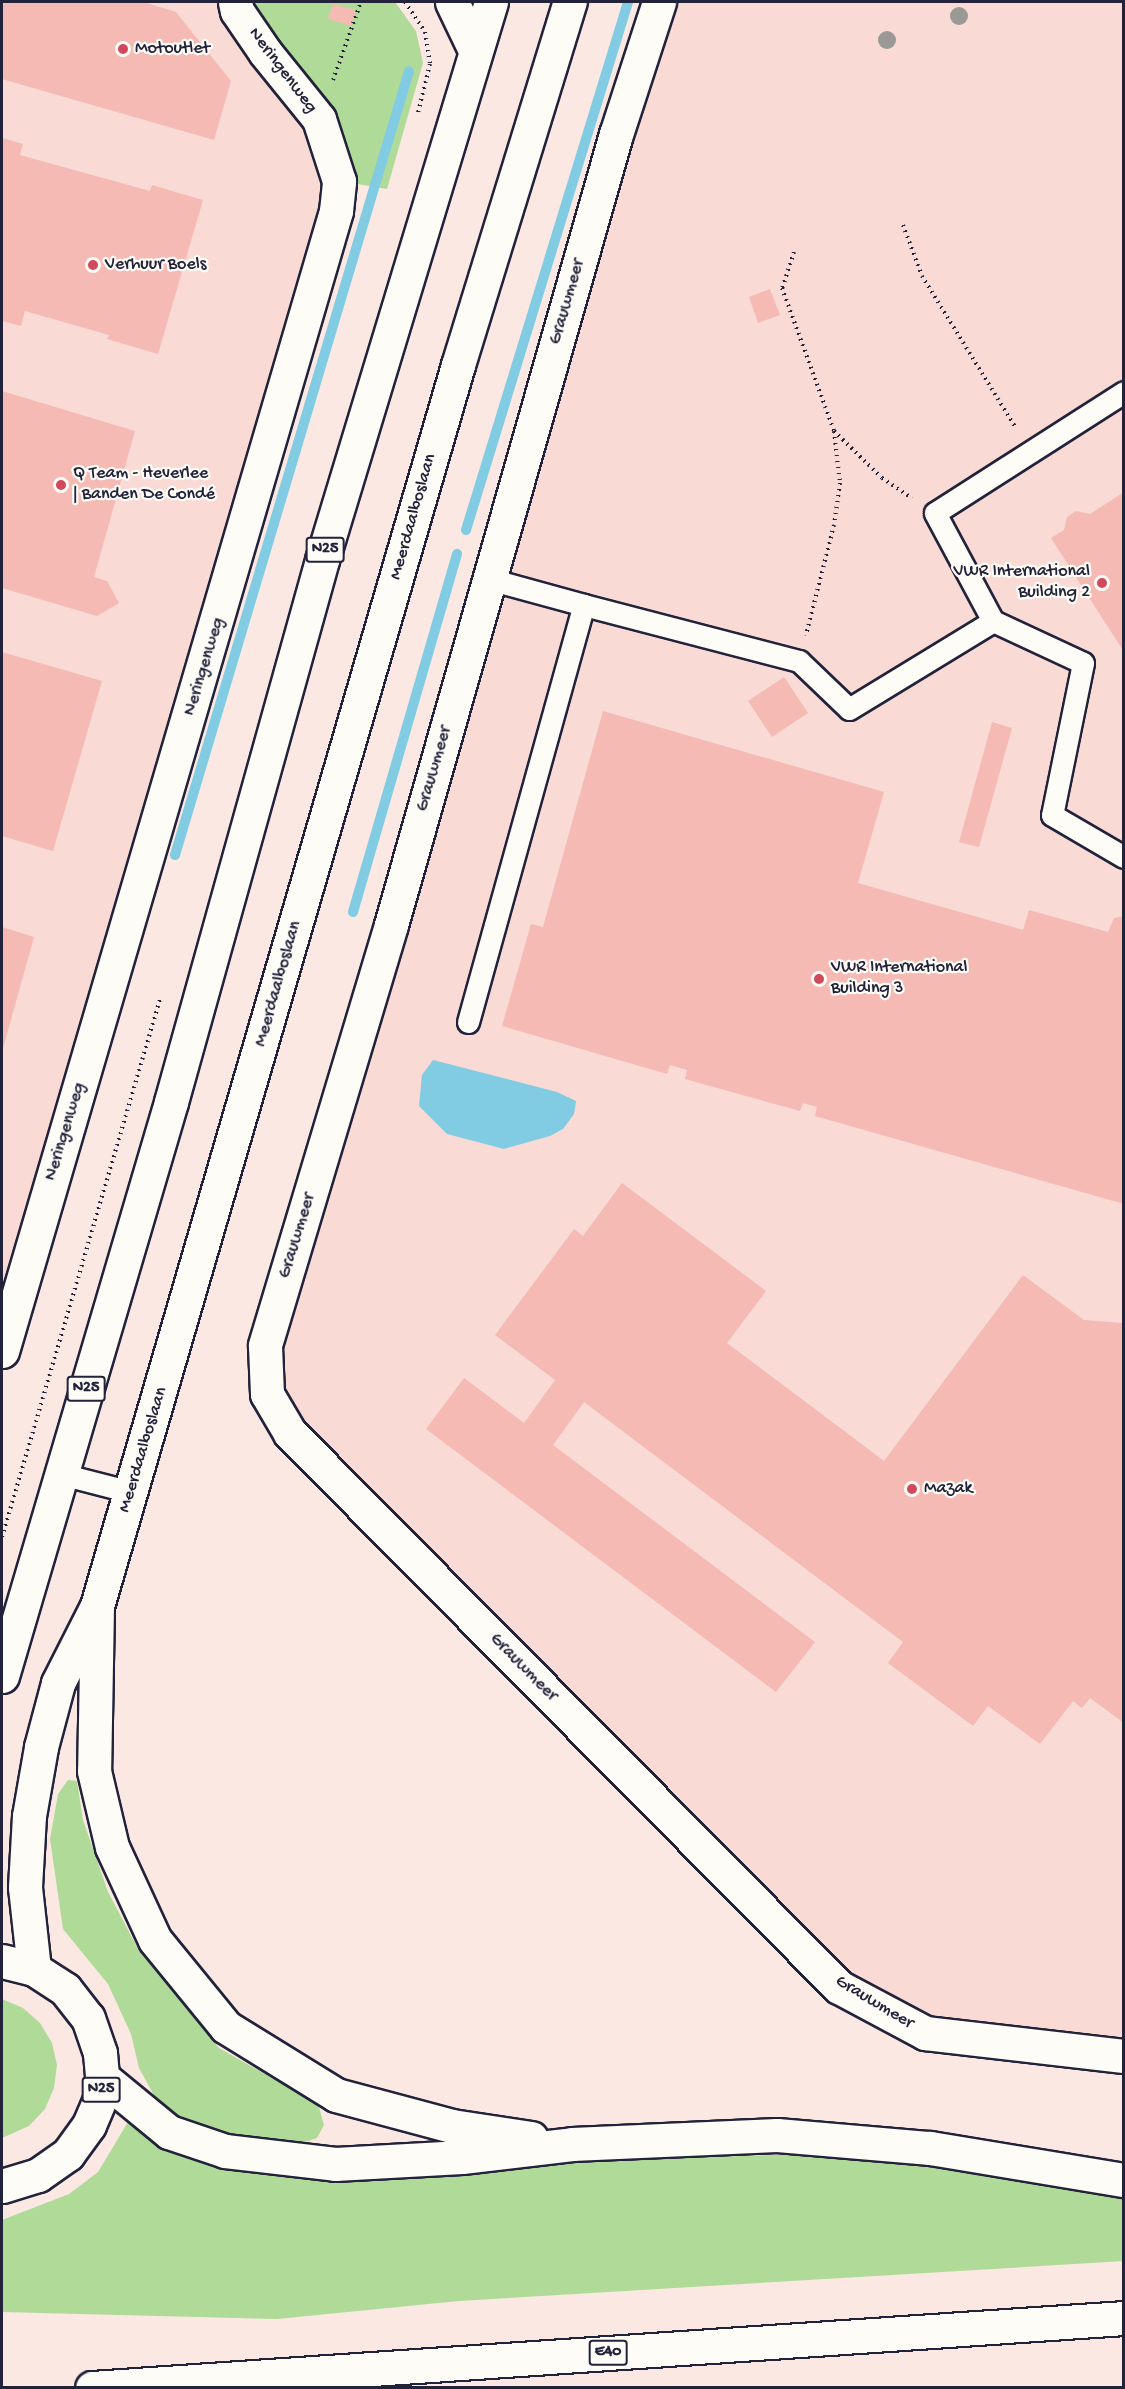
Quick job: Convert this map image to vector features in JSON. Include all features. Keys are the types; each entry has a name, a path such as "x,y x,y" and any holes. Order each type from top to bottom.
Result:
{"main road":[{"name":"Neringenweg","path":"2,1351 271,444 336,211 339,181 315,115 265,52 237,11 236,2"},
{"path":"452,2 475,50"},
{"name":"N25","path":"2,1676 174,1090 322,560 491,2"},
{"path":"552,2 559,33"},
{"name":"Meerdaalboslaan","path":"34,1969 25,1887 29,1816 41,1747 58,1683 97,1606 458,364 570,2"},
{"name":"Grauwmeer","path":"659,2 616,134 391,925 265,1346 267,1394 290,1433 839,1987 925,2033 1124,2056"},
{"path":"97,1606 94,1771 112,1847 155,1940 226,2027 336,2095 452,2126 572,2144"},
{"name":"N25","path":"2,1960 34,1969 64,1989 88,2018 100,2053 102,2077 100,2100 89,2125 68,2154 38,2175 2,2186"},
{"path":"102,2077 169,2132 225,2151 335,2164 462,2157 572,2144 777,2136 930,2148 1124,2180"},
{"name":"E40","path":"92,2388 1124,2318"}],"lane":[{"path":"1124,392 935,513 993,621 1083,663 1052,815 1124,856"},
{"path":"489,579 584,606 799,661 849,709 993,621"},
{"path":"468,1022 584,606"},
{"path":"61,1474 131,1492"}],"path":[{"path":"315,115 335,78 361,2"},
{"path":"903,225 922,276 1017,430"},
{"path":"794,252 782,288 834,431 840,483 799,661"},
{"path":"834,431 882,478 935,513"}],"shaded area":[{"path":"2,2 235,2 339,181 2,1351"},
{"path":"674,2 1123,2 1123,2052 925,2033 839,1987 267,1394 630,134"}],"green space":[{"path":"235,2 395,2 416,31 423,63 387,189 339,181"},
{"path":"68,1780 77,1781 83,1820 108,1892 138,1949 219,2048 318,2104 324,2125 317,2138 296,2145 212,2130 172,2113 156,2099 139,2068 131,2034 108,1984 63,1929 50,1839 58,1794"},
{"path":"2,1999 23,2008 40,2023 52,2043 57,2065 54,2088 45,2109 29,2126 2,2138"},
{"path":"128,2122 173,2149 325,2178 594,2161 797,2154 967,2166 1123,2194 1124,2261 459,2301 277,2319 2,2312 2,2220 69,2194 98,2172"}],"water":[{"path":"433,1060 557,1092 576,1101 574,1114 563,1129 550,1136 504,1149 447,1134 419,1106 422,1075"}],"building":[{"name":"Motoutlet","path":"2,2 143,2 176,12 231,81 214,140 2,79"},
{"path":"333,4 356,10 351,26 328,19"},
{"name":"Verhuur Boels","path":"2,138 23,144 20,155 150,191 152,185 203,200 158,354 107,339 109,335 25,311 21,326 2,321"},
{"path":"770,289 780,315 758,323 749,297"},
{"name":"Q Team - Heverlee | Banden De Condé","path":"2,391 135,431 94,577 107,581 119,603 97,616 2,588"},
{"name":"VWR International Building 2","path":"1124,492 1124,652 1051,538 1064,530 1067,517 1076,511 1090,514"},
{"path":"2,652 102,681 53,851 2,836"},
{"path":"784,677 808,713 772,737 748,701"},
{"name":"VWR International Building 3","path":"603,711 884,792 858,883 1023,930 1029,910 1108,932 1114,918 1124,916 1124,1204 815,1116 817,1107 803,1103 800,1111 685,1079 687,1070 670,1065 667,1074 502,1026 531,924 543,927"},
{"path":"992,722 1012,728 979,847 959,842"},
{"path":"2,927 34,937 2,1052"},
{"name":"Mazak","path":"622,1183 766,1291 727,1343 884,1461 1023,1275 1084,1320 1124,1323 1124,1723 1090,1698 1082,1708 1073,1701 1040,1744 988,1706 973,1726 888,1663 903,1642 584,1402 553,1445 815,1642 776,1692 426,1429 464,1378 524,1423 555,1380 495,1335 574,1229 583,1236"}],"waterway":[{"path":"466,530 628,2"},
{"path":"175,855 409,71"},
{"path":"353,912 457,554"}],"place":[{"name":"Motoutlet","path":"123,49"},
{"name":"Verhuur Boels","path":"93,265"},
{"name":"Q Team - Heverlee | Banden De Condé","path":"61,485"},
{"name":"VWR International Building 2","path":"1102,583"},
{"name":"VWR International Building 3","path":"819,979"},
{"name":"Mazak","path":"912,1489"}]}
